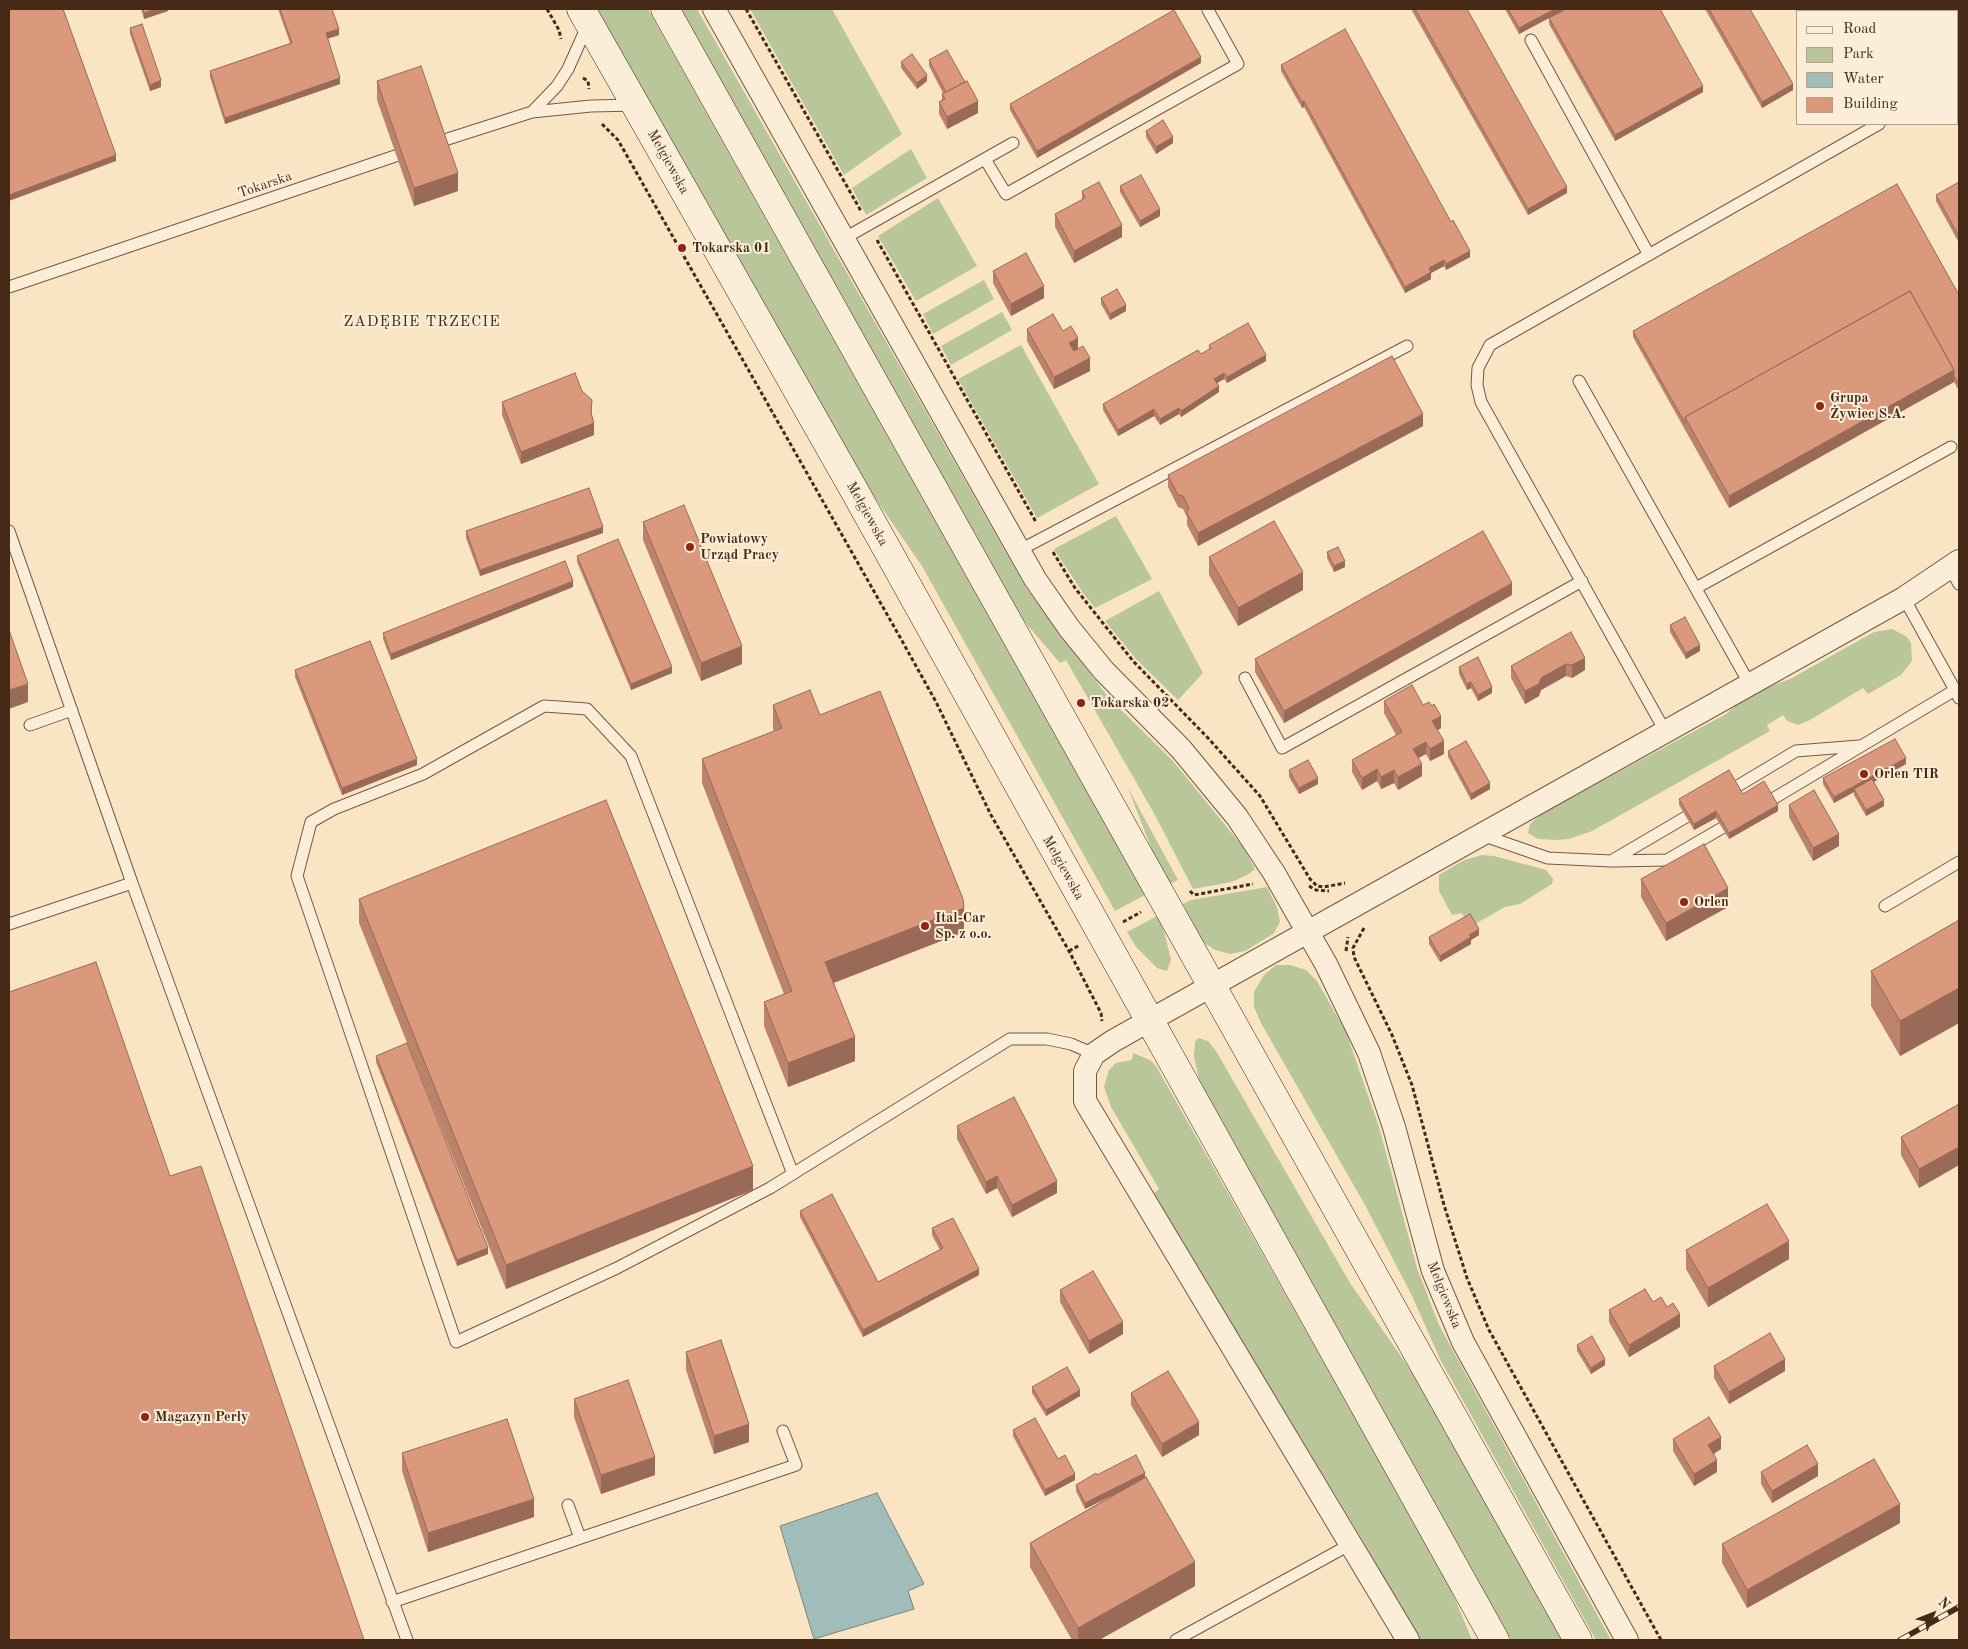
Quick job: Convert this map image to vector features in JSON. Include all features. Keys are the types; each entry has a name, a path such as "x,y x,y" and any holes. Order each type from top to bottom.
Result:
{"main road":[{"path":"665,9 1578,1640"},
{"name":"Mełgiewska","path":"585,16 854,490 1495,1640"}],"street":[{"name":"Mełgiewska","path":"714,9 1018,551 1051,604 1088,652 1190,760 1237,817 1274,873 1347,1004 1369,1053 1394,1127 1433,1271 1463,1342 1627,1640"},
{"path":"1408,1640 1085,1101 1085,1071 1094,1054 1149,1022 1749,683 1956,571"}],"lane":[{"path":"985,159 1006,194 1238,64 1208,10"},
{"name":"Tokarska","path":"532,112 557,86 568,69 585,16"},
{"path":"1532,40 1649,255"},
{"name":"Tokarska","path":"9,287 431,144 532,112 591,106 636,105"},
{"path":"1665,731 1481,402 1477,384 1478,368 1490,345 1877,125"},
{"path":"843,239 1013,144"},
{"path":"1018,551 1407,346"},
{"path":"1579,380 1749,683"},
{"path":"1696,588 1951,446"},
{"path":"9,530 132,883 407,1640"},
{"path":"1244,678 1282,748 1582,581"},
{"path":"1771,800 1861,746 1957,694 1904,598"},
{"path":"793,1174 631,756 587,708 544,706 423,774 334,809 311,822 297,876 456,1342 617,1268 793,1174 1010,1039 1047,1039 1070,1044 1094,1054"},
{"path":"30,725 72,710"},
{"path":"1736,787 1796,751 1861,746"},
{"path":"1612,861 1686,817"},
{"path":"1480,834 1548,858 1612,861 1667,860 1722,828"},
{"path":"1885,906 1959,862"},
{"path":"9,924 132,883"},
{"path":"392,1602 796,1465 784,1431"},
{"path":"568,1505 580,1538"},
{"path":"1176,1640 1351,1544"}],"path":[{"path":"547,9 559,30 561,45 555,60 588,81 593,120 606,126 618,140 780,423 931,694 991,815 1069,951"}],"green space":[{"path":"596,9 648,9 1145,895 1115,911 922,566 866,485"},
{"path":"680,9 697,9 1026,588 1108,697 1173,761 1243,847 1255,869 1247,875 1232,882 1193,889 1155,815 1066,660 1060,663 1018,614"},
{"path":"750,9 832,9 902,134 844,175"},
{"path":"911,149 927,178 866,215 852,188"},
{"path":"938,198 977,266 916,301 878,236"},
{"path":"984,280 994,299 933,334 923,314"},
{"path":"1002,312 1012,330 951,365 941,346"},
{"path":"1021,345 1099,484 1037,518 958,379"},
{"path":"1116,516 1152,579 1095,608 1054,549"},
{"path":"1159,591 1203,673 1178,700 1136,659 1105,621"},
{"path":"1892,629 1906,636 1911,643 1912,661 1901,675 1868,694 1863,688 1810,720 1798,725 1787,721 1783,715 1767,725 1770,731 1592,831 1569,839 1558,840 1538,839 1528,833 1530,824 1543,813 1726,714 1749,694 1790,679 1874,632"},
{"path":"1128,788 1178,880 1170,884 1154,855"},
{"path":"1482,855 1494,856 1546,870 1553,879 1552,884 1520,904 1505,907 1475,924 1467,920 1461,913 1452,915 1439,891 1439,875 1464,860"},
{"path":"1267,887 1277,907 1280,922 1273,934 1245,951 1230,954 1215,950 1203,942 1183,904 1191,900"},
{"path":"1157,916 1164,931 1171,960 1167,971 1157,968 1136,947 1127,932"},
{"path":"1276,965 1290,965 1306,970 1317,981 1346,1032 1379,1127 1417,1268 1439,1325 1611,1640 1596,1640 1441,1361 1412,1296 1365,1205 1261,1023 1254,1007 1254,992 1264,975"},
{"path":"1198,1038 1208,1041 1216,1051 1350,1283 1425,1391 1562,1640 1511,1640 1199,1080 1194,1056 1195,1042"},
{"path":"1133,1053 1150,1060 1156,1066 1448,1582 1472,1640 1419,1640 1359,1534 1153,1194 1159,1189 1111,1107 1104,1087 1109,1070 1116,1063 1132,1060"}],"water":[{"path":"877,1493 924,1584 908,1591 914,1609 814,1639 780,1526"}],"building":[{"path":"9,9 63,9 116,155 9,195"},
{"path":"143,9 156,9 144,13"},
{"path":"280,9 332,9 339,29 326,33 340,78 225,118 210,71 292,43"},
{"path":"1415,9 1467,9 1567,187 1528,209"},
{"path":"1508,9 1555,9 1519,28"},
{"path":"1566,9 1660,9 1703,86 1615,135 1549,18"},
{"path":"1709,9 1750,9 1793,84 1762,102"},
{"path":"1174,10 1201,57 1037,151 1010,104"},
{"path":"142,24 161,80 150,85 130,28"},
{"path":"1345,29 1451,222 1453,220 1470,251 1446,264 1444,260 1429,268 1431,272 1405,287 1304,101 1302,102 1281,65"},
{"path":"947,50 965,82 946,92 929,60"},
{"path":"912,54 927,75 917,83 901,62"},
{"path":"421,66 458,173 414,188 377,81"},
{"path":"967,81 978,101 947,117 939,102 945,99 942,94"},
{"path":"1163,120 1173,137 1156,147 1146,131"},
{"path":"1141,175 1160,209 1140,221 1120,186"},
{"path":"1099,182 1122,225 1074,251 1055,214 1085,198 1082,191"},
{"path":"1959,182 1959,236 1936,195"},
{"path":"1897,184 1959,295 1959,385 1954,376 1954,370 1910,291 1685,417 1685,423 1633,331"},
{"path":"1026,253 1044,286 1011,304 993,271"},
{"path":"1117,289 1126,305 1110,314 1101,298"},
{"name":"Grupa Żywiec S.A.","path":"1910,291 1954,370 1729,496 1685,417"},
{"path":"1053,314 1063,331 1071,326 1078,338 1069,343 1074,351 1083,346 1090,358 1054,377 1027,329"},
{"path":"1248,323 1266,355 1227,377 1224,373 1214,379 1219,386 1181,411 1179,408 1160,419 1154,409 1118,430 1103,404 1198,350 1201,354 1211,348 1209,345"},
{"path":"1392,356 1423,414 1198,533 1187,513 1189,508 1183,496 1178,495 1168,475"},
{"path":"575,373 582,391 592,400 591,413 594,423 521,452 502,402"},
{"path":"589,488 603,527 480,570 466,531"},
{"path":"684,505 742,646 701,663 643,522"},
{"path":"1274,521 1303,572 1238,608 1209,557"},
{"path":"1483,531 1512,583 1284,711 1255,659"},
{"path":"618,539 672,667 631,684 577,556"},
{"path":"1338,547 1345,561 1334,566 1327,552"},
{"path":"565,561 573,581 391,654 383,633"},
{"path":"1685,617 1700,645 1686,653 1670,625"},
{"path":"9,630 28,684 9,690"},
{"path":"1571,632 1585,658 1572,665 1566,664 1541,678 1539,684 1525,691 1511,666"},
{"path":"370,641 417,759 342,788 295,670"},
{"path":"1478,657 1492,687 1478,695 1471,682 1467,684 1459,667"},
{"path":"1412,685 1423,705 1429,702 1432,706 1434,704 1441,716 1432,721 1444,741 1430,749 1426,742 1413,749 1422,764 1398,777 1394,770 1381,777 1377,769 1362,778 1352,760 1402,732 1384,701"},
{"path":"810,690 820,715 880,691 963,899 964,908 825,962 855,1037 788,1063 764,1002 792,991 702,759 782,728 773,705"},
{"name":"Orlen TIR","path":"1895,739 1906,758 1834,797 1823,778"},
{"path":"1466,741 1490,783 1471,794 1448,751"},
{"path":"1308,760 1318,778 1299,788 1289,770"},
{"path":"1729,770 1743,794 1764,781 1778,805 1729,833 1716,811 1694,824 1679,799"},
{"path":"1872,779 1884,800 1866,810 1854,789"},
{"path":"1814,790 1839,834 1813,848 1789,805"},
{"path":"606,800 753,1166 506,1265 359,899"},
{"path":"1704,844 1728,888 1666,923 1641,879"},
{"path":"1470,914 1479,929 1469,935 1471,937 1440,956 1429,937"},
{"path":"1959,920 1959,988 1900,1021 1871,971"},
{"name":"Magazyn Perły","path":"96,962 170,1176 201,1166 364,1640 9,1640 9,992"},
{"path":"407,1043 488,1248 457,1260 376,1056"},
{"path":"1014,1097 1057,1181 1012,1205 997,1176 986,1182 957,1126"},
{"path":"1959,1104 1959,1147 1919,1169 1901,1137"},
{"path":"832,1194 878,1282 943,1248 932,1228 953,1218 979,1269 863,1330 800,1211"},
{"path":"1767,1204 1789,1241 1708,1288 1686,1250"},
{"path":"1093,1271 1123,1322 1089,1341 1060,1290"},
{"path":"1645,1289 1653,1302 1661,1297 1667,1307 1673,1303 1680,1314 1629,1345 1609,1310"},
{"path":"1770,1333 1785,1359 1729,1392 1714,1366"},
{"path":"1592,1336 1605,1359 1591,1368 1577,1345"},
{"path":"721,1340 749,1424 714,1436 686,1352"},
{"path":"1067,1367 1080,1390 1046,1410 1032,1387"},
{"path":"1168,1371 1199,1422 1162,1444 1131,1393"},
{"path":"628,1380 655,1457 601,1475 574,1399"},
{"path":"1709,1417 1721,1437 1708,1445 1717,1460 1694,1474 1673,1439"},
{"path":"1035,1418 1058,1459 1065,1455 1075,1474 1045,1490 1013,1430"},
{"path":"507,1419 534,1499 428,1533 402,1453"},
{"path":"1807,1445 1818,1464 1772,1491 1761,1472"},
{"path":"1136,1455 1145,1473 1085,1503 1076,1485 1096,1473 1097,1475"},
{"path":"1874,1459 1900,1504 1747,1590 1722,1544"},
{"path":"1146,1477 1195,1562 1078,1628 1030,1543"}],"railway":[{"path":"1900,1640 1959,1607"}],"place":[{"name":"Tokarska 01","path":"682,248"},
{"name":"Grupa Żywiec S.A.","path":"1820,406"},
{"name":"Powiatowy Urząd Pracy","path":"690,547"},
{"name":"Tokarska 02","path":"1081,703"},
{"name":"Orlen TIR","path":"1864,774"},
{"name":"Orlen","path":"1684,902"},
{"name":"Ital-Car Sp. z o.o.","path":"925,926"},
{"name":"Magazyn Perły","path":"145,1417"}],"district":[{"name":"ZADĘBIE TRZECIE","path":"422,322"}]}
